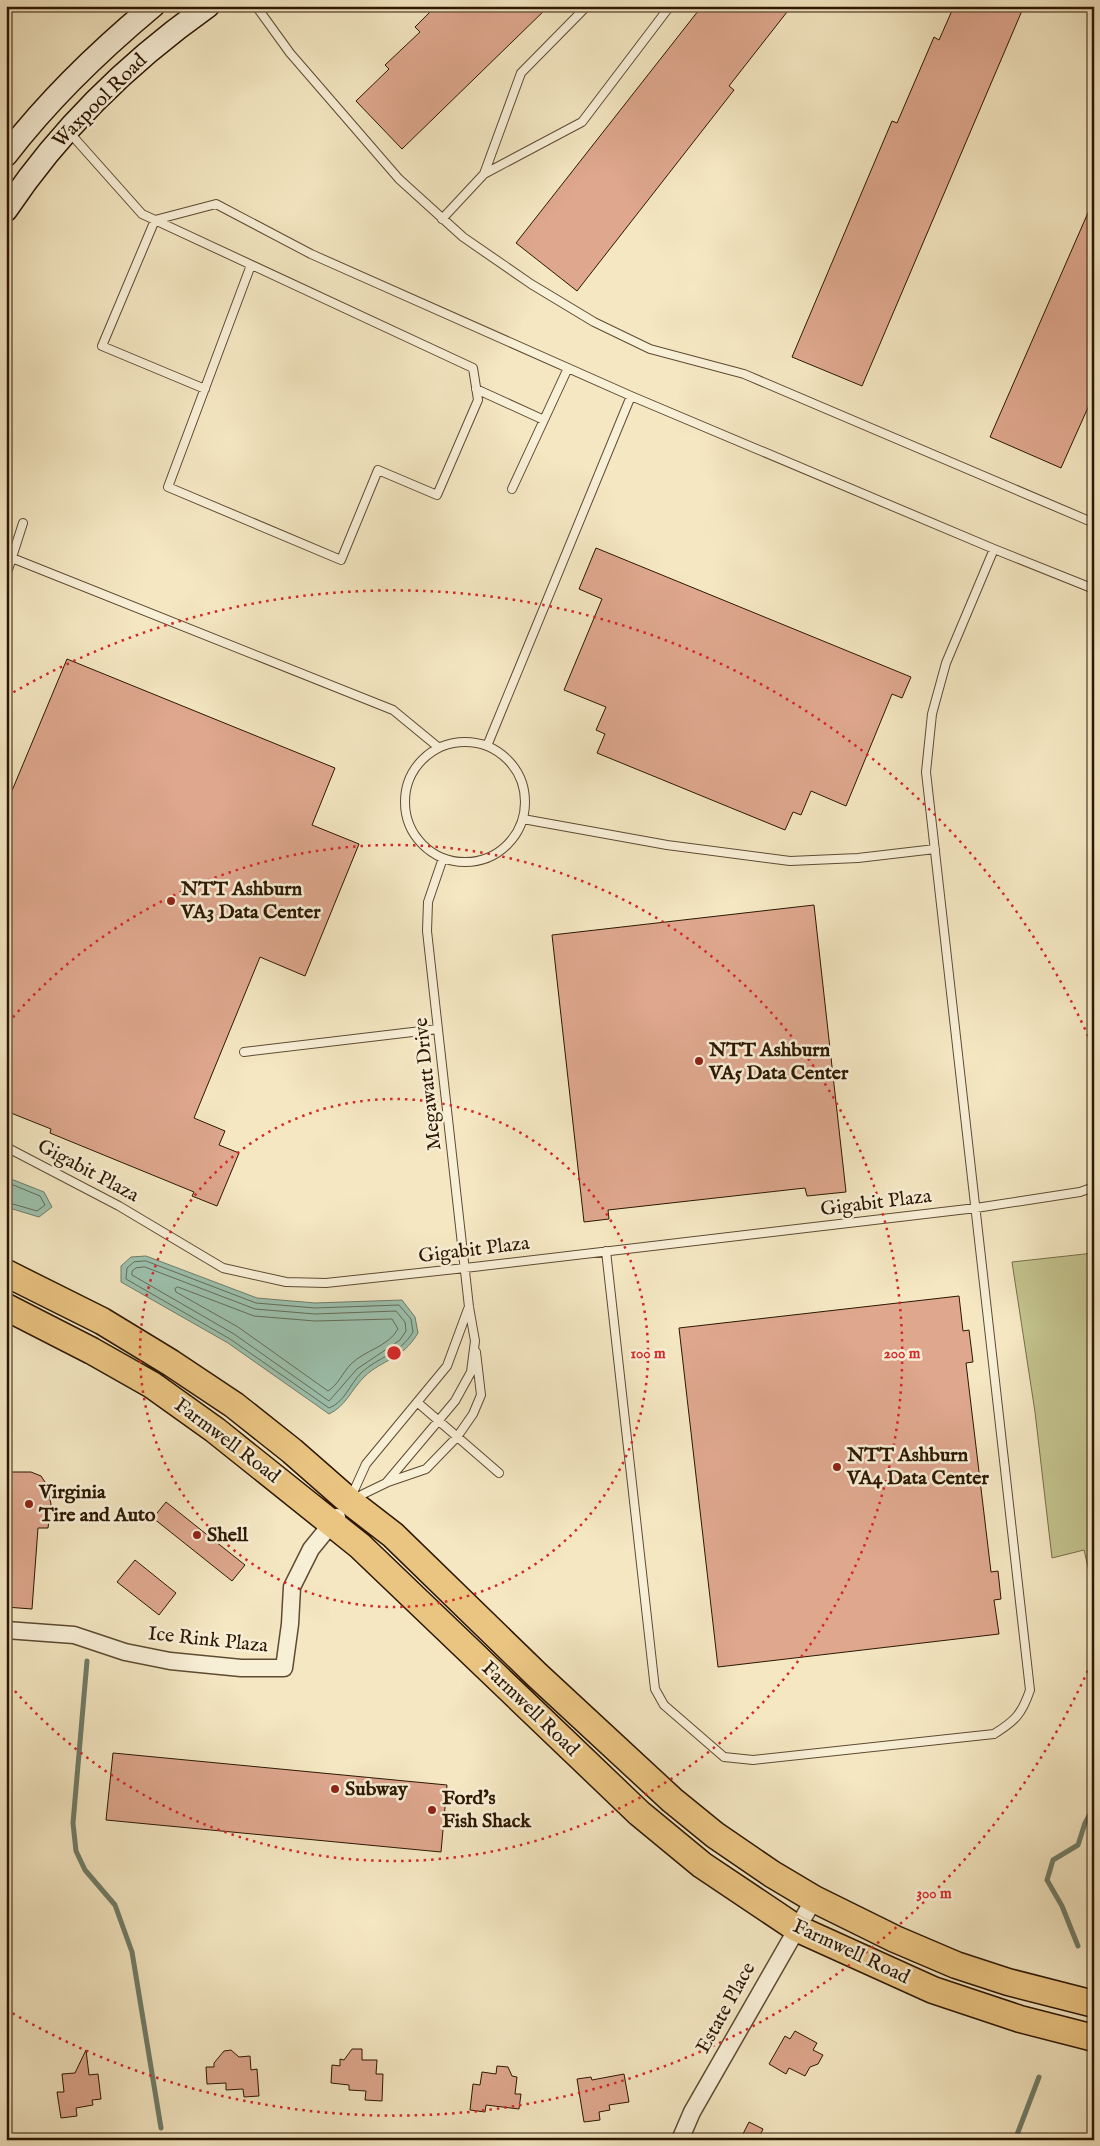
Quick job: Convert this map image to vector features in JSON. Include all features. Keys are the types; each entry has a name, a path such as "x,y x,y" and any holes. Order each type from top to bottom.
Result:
{"main road":[{"name":"Waxpool Road","path":"6,155 58,93 153,6"},
{"name":"Waxpool Road","path":"6,210 47,153 115,81 172,32 208,6"},
{"name":"Farmwell Road","path":"6,1273 102,1321 172,1363 241,1411 292,1451 349,1502 393,1535 537,1675 672,1800 715,1835 772,1874 814,1899 894,1939 956,1965 1008,1982 1094,2004"},
{"name":"Farmwell Road","path":"6,1307 92,1350 152,1386 215,1430 331,1525 360,1546 639,1813 702,1865 796,1928 933,1990 1020,2019 1094,2038"}],"street":[{"name":"Ice Rink Plaza","path":"6,1630 74,1635 124,1652 170,1661 241,1668 284,1668 290,1624 292,1587 311,1549 349,1502"},
{"name":"Estate Place","path":"680,2140 692,2112 814,1899"}],"lane":[{"path":"256,6 290,54 399,179 463,237 531,284 594,322 650,349 744,374 1094,523"},
{"path":"484,174 521,73 587,6"},
{"path":"442,219 484,174 582,122 670,6"},
{"path":"68,131 142,214 473,368 478,400 437,495 378,470 341,560 168,487 251,265"},
{"path":"155,220 216,204 311,254 568,368 994,549 1094,589"},
{"path":"155,220 102,346 205,389"},
{"path":"512,489 568,368"},
{"path":"476,389 544,420"},
{"path":"487,746 632,396"},
{"path":"6,576 23,524"},
{"path":"606,1251 655,1689 664,1705 724,1757 753,1760 994,1734 1012,1723 1023,1709 1030,1690 926,772 932,714 946,663 994,549"},
{"path":"12,558 393,710 438,747"},
{"path":"457,742 478,742 487,746 496,750 511,762 522,780 525,799 523,819 514,837 500,851 482,859 462,862 443,858 426,848 413,832 406,814 405,794 410,775 422,759 438,747 457,742"},
{"path":"523,819 667,846 790,861 858,858 935,849"},
{"name":"Megawatt Drive","path":"443,858 428,902 427,931 469,1307 475,1341"},
{"path":"244,1052 438,1029"},
{"name":"Gigabit Plaza","path":"6,1147 119,1206 223,1268 286,1282 326,1282 465,1268 976,1208 1080,1192 1094,1187"},
{"path":"349,1502 366,1464 447,1366 469,1307"},
{"path":"349,1502 386,1483 426,1470 457,1437 473,1414 481,1395 475,1341"},
{"path":"386,1483 454,1401 471,1372 475,1341"},
{"path":"417,1402 499,1473"}],"shaded area":[{"path":"1094,1253 1094,1592 1084,1550 1052,1558 1035,1412 1012,1262"}],"water":[{"path":"6,1177 44,1192 52,1207 39,1217 6,1207"},
{"path":"146,1256 257,1298 315,1303 402,1300 415,1317 418,1333 412,1342 399,1354 378,1366 364,1377 340,1407 329,1414 228,1343 121,1282 121,1266 131,1257"}],"building":[{"path":"436,6 549,6 402,149 356,101 389,69 385,65 420,32 415,27"},
{"path":"702,6 779,6 787,12 729,86 734,90 577,291 516,243"},
{"path":"954,6 1024,6 862,386 792,357 892,121 897,123 934,37 939,40"},
{"path":"1094,199 1094,394 1061,468 990,437"},
{"path":"596,548 911,677 902,698 892,694 846,806 811,791 801,815 793,812 785,830 597,753 605,734 596,730 606,707 564,690 602,599 579,589"},
{"name":"NTT Ashburn VA3 Data Center","path":"67,659 335,768 312,825 359,844 305,976 260,957 194,1118 225,1131 219,1145 239,1153 217,1206 192,1196 194,1192 50,1133 51,1129 6,1111 6,805"},
{"name":"NTT Ashburn VA5 Data Center","path":"814,905 846,1192 807,1196 805,1188 608,1210 609,1219 584,1222 552,935"},
{"name":"NTT Ashburn VA4 Data Center","path":"959,1296 963,1331 969,1330 973,1362 966,1363 991,1572 998,1571 1001,1599 994,1600 999,1634 718,1667 679,1328"},
{"path":"6,1472 31,1472 41,1476 47,1485 51,1504 48,1528 38,1528 32,1609 6,1607"},
{"path":"166,1502 245,1565 232,1581 153,1518"},
{"path":"135,1560 176,1593 159,1615 117,1582"},
{"path":"113,1753 447,1785 441,1852 106,1820"},
{"path":"795,2031 817,2043 813,2050 823,2055 818,2064 810,2067 805,2076 789,2068 786,2074 769,2064 785,2036 790,2039"},
{"path":"352,2049 362,2049 362,2060 377,2060 376,2074 383,2074 382,2101 365,2100 366,2091 349,2090 349,2085 331,2083 332,2065 340,2066 340,2059 344,2060"},
{"path":"86,2050 89,2075 98,2074 101,2099 92,2100 93,2105 76,2108 77,2116 61,2118 57,2092 64,2092 62,2074 75,2073"},
{"path":"231,2050 239,2057 250,2056 251,2070 257,2069 259,2096 244,2097 243,2089 226,2090 226,2083 207,2084 206,2067 214,2067 214,2063 224,2051"},
{"path":"497,2066 508,2067 512,2076 517,2077 515,2094 521,2094 519,2109 486,2105 485,2112 470,2110 473,2084 480,2085 482,2072 496,2074"},
{"path":"624,2074 629,2102 609,2105 610,2110 599,2112 600,2120 584,2122 577,2079 591,2077 592,2080"},
{"path":"749,2122 763,2129 758,2140 740,2140"}],"waterway":[{"path":"87,1661 73,1823 76,1851 85,1870 115,1905 132,1952 161,2128"},
{"path":"1078,1946 1062,1906 1047,1880 1053,1860 1078,1845 1085,1823 1094,1807"},
{"path":"1015,2140 1039,2077"}],"place":[{"name":"NTT Ashburn VA3 Data Center","path":"171,901"},
{"name":"NTT Ashburn VA5 Data Center","path":"699,1061"},
{"name":"NTT Ashburn VA4 Data Center","path":"837,1467"},
{"name":"Virginia Tire and Auto","path":"29,1504"},
{"name":"Shell","path":"197,1535"},
{"name":"Subway","path":"335,1789"},
{"name":"Ford's Fish Shack","path":"432,1810"}]}
